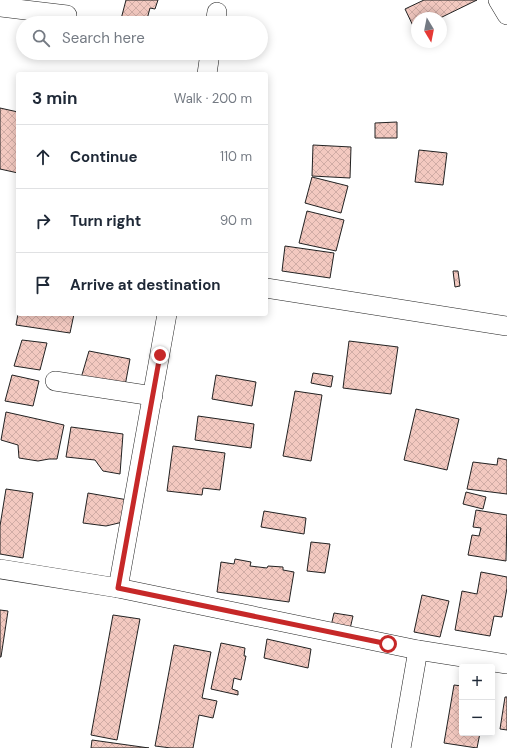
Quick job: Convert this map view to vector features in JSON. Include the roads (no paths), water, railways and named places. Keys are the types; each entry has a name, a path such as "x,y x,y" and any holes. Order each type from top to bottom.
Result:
{"street":[{"path":"498,0 507,14"},
{"path":"0,7 67,15"},
{"path":"207,72 209,60"},
{"path":"268,288 507,326"},
{"path":"118,588 167,316"},
{"path":"55,381 153,396"},
{"path":"0,569 118,588 418,650 507,664"},
{"path":"401,748 418,650"}]}
